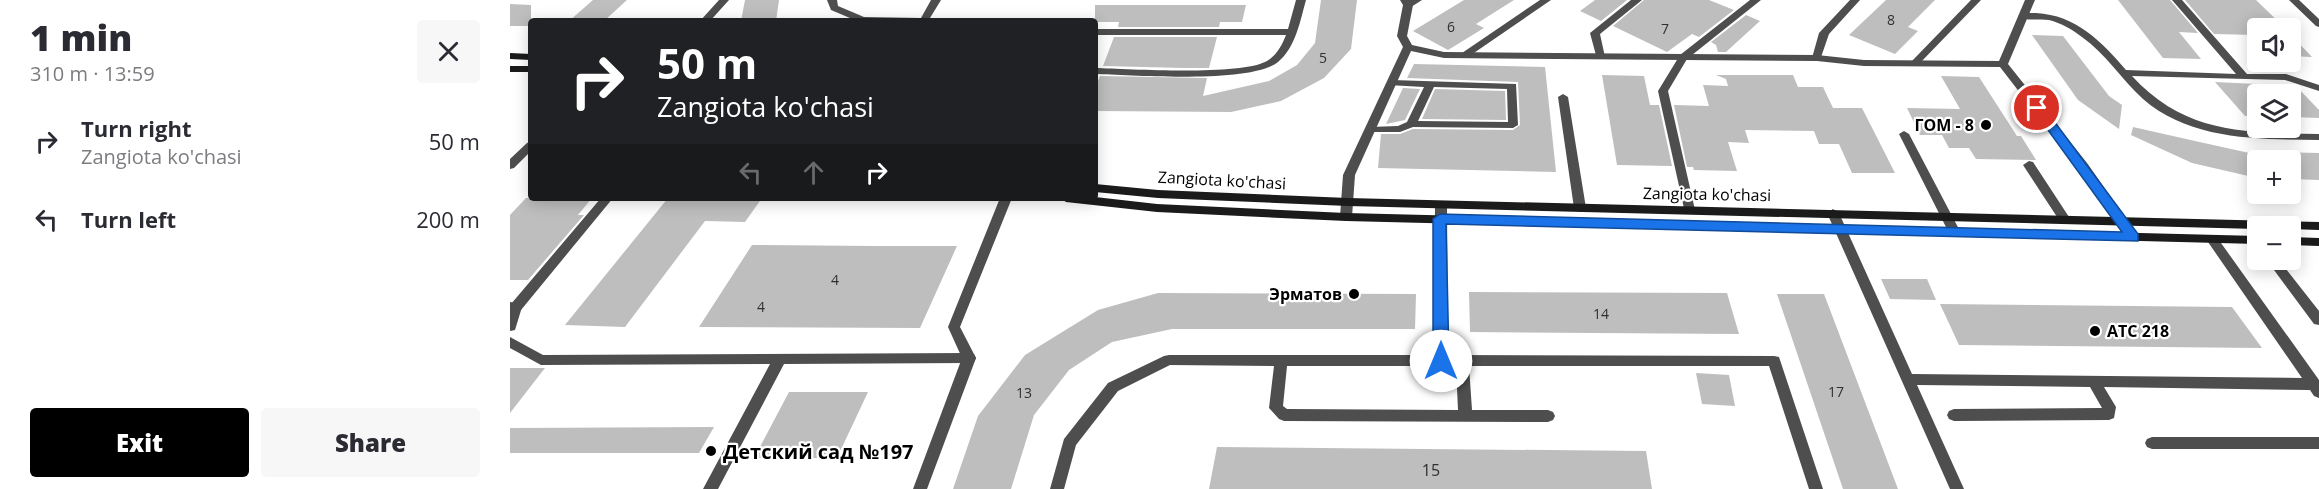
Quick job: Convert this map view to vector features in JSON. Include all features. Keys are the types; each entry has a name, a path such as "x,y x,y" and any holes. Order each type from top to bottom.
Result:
{"main road":[{"path":"510,56 528,57"},
{"path":"510,69 528,69"},
{"name":"Zangiota ko'chasi","path":"1098,188 1158,194 1441,205 2319,226"},
{"name":"Zangiota ko'chasi","path":"1093,201 1157,208 1346,217 2247,240"},
{"path":"2301,241 2319,242"}],"street":[{"path":"708,18 724,0"},
{"path":"832,0 834,8 858,18"},
{"path":"925,18 936,0"},
{"path":"1098,71 1244,71 1268,64 1281,52 1292,32 1301,0"},
{"path":"1465,55 1546,0"},
{"path":"1600,57 1595,33 1637,0"},
{"path":"1689,210 1663,91 1683,57 1756,0"},
{"path":"1817,58 1824,33 1855,0"},
{"path":"1915,63 1976,0"},
{"path":"2003,64 2030,0"},
{"path":"2177,0 2244,77"},
{"path":"2294,0 2319,24"},
{"path":"1408,48 1402,36 1410,2"},
{"path":"2023,16 2053,18 2078,28 2161,108 2183,119 2229,135 2319,137"},
{"path":"1098,32 1292,32"},
{"path":"1408,48 1444,55 1817,58 1864,63 2003,64"},
{"path":"1346,217 1349,175 1408,48"},
{"path":"2003,64 2124,221 2133,237"},
{"path":"2124,73 2286,77 2319,88"},
{"path":"1370,130 1400,129 1411,124 1513,125 1512,86 1392,83"},
{"path":"1411,124 1430,84"},
{"path":"1563,97 1580,208"},
{"path":"1904,134 1955,233"},
{"path":"510,165 528,148"},
{"path":"2029,165 2065,220"},
{"path":"510,326 512,309 604,201"},
{"path":"920,489 969,358 954,327 1005,201"},
{"path":"1441,205 1441,361"},
{"path":"1833,213 1957,489"},
{"path":"2212,239 2317,388"},
{"path":"2280,270 2319,320"},
{"path":"510,342 541,360 969,358"},
{"path":"710,489 780,359"},
{"path":"1057,489 1069,443 1113,387 1169,360 1774,361 1816,489"},
{"path":"1281,361 1276,408 1284,415 1548,416"},
{"path":"1462,361 1465,416"},
{"path":"1908,379 2317,388"},
{"path":"1954,415 2109,414 2109,406 2094,382"},
{"path":"2152,443 2319,443"}],"building":[{"path":"593,0 627,0 607,18 572,18"},
{"path":"745,0 779,0 776,18 742,18"},
{"path":"1321,0 1357,0 1351,49 1324,78 1281,101 1231,112 1098,111 1100,76 1207,78 1203,96 1269,81 1297,65 1315,43"},
{"path":"1464,0 1514,0 1476,24 1484,28 1448,50 1413,31"},
{"path":"1595,0 1627,0 1601,21 1580,11"},
{"path":"1644,0 1709,0 1734,10 1699,37 1692,34 1667,52 1613,26"},
{"path":"1886,0 1935,0 1908,27 1918,31 1895,54 1849,35"},
{"path":"2118,0 2170,0 2198,33 2179,32 2201,59 2163,58"},
{"path":"2185,0 2256,0 2275,18 2247,18 2247,35 2214,34"},
{"path":"510,4 531,5 531,18 528,18 528,26 510,26"},
{"path":"1095,5 1246,5 1242,22 1220,22 1219,27 1118,27 1119,22 1098,22 1098,18 1095,18"},
{"path":"1746,15 1760,21 1726,52 1718,52 1716,45 1711,42"},
{"path":"2032,35 2063,36 2109,96 2122,105 2119,129 2078,100"},
{"path":"1114,37 1217,37 1209,68 1103,66"},
{"path":"2301,45 2312,57 2301,56"},
{"path":"1414,64 1545,67 1556,172 1378,168 1381,134 1400,134 1413,129 1513,130 1520,125 1518,82 1407,78"},
{"path":"1602,75 1644,76 1650,105 1659,105 1672,166 1617,165"},
{"path":"1716,75 1793,75 1798,87 1823,87 1833,108 1862,108 1895,173 1852,173 1839,144 1819,144 1814,131 1745,130 1749,143 1728,142 1737,171 1694,170 1693,167 1687,167 1674,105 1709,106 1703,85 1728,86 1726,79"},
{"path":"1941,76 1979,77 2017,136 2021,136 2036,160 1976,159 1969,148 1949,148 1942,135 1920,135 1907,108 1960,109"},
{"path":"2215,82 2256,84 2247,84 2247,116"},
{"path":"1403,88 1420,89 1405,120 1386,124"},
{"path":"1435,89 1505,91 1506,120 1422,119"},
{"path":"2301,91 2319,110 2319,118 2301,117"},
{"path":"2133,127 2247,152 2247,176 2192,163 2131,135"},
{"path":"2301,153 2319,153 2319,180 2301,179"},
{"path":"526,198 528,201 590,201 578,215 584,215 528,280 510,280 510,215"},
{"path":"666,201 760,201 745,222 705,221 625,327 565,325"},
{"path":"752,245 957,246 920,328 699,327"},
{"path":"1881,279 1927,279 1936,300 1890,299"},
{"path":"1469,292 1727,293 1739,334 1470,332"},
{"path":"1158,293 1416,294 1415,329 1172,329 1112,342 1069,370 1034,415 1011,489 953,489 978,416 1025,355 1098,310"},
{"path":"1777,294 1824,294 1898,489 1843,489"},
{"path":"1940,304 2232,307 2262,348 1959,345"},
{"path":"510,368 545,368 510,413"},
{"path":"1696,373 1729,375 1735,406 1702,404"},
{"path":"789,392 868,392 837,458 754,458"},
{"path":"714,427 699,453 510,453 510,428"},
{"path":"1217,447 1646,451 1652,489 1209,489"}],"place":[{"name":"ГОМ - 8","path":"1986,125"},
{"name":"Эрматов","path":"1354,294"},
{"name":"АТС 218","path":"2095,331"},
{"name":"Детский сад №197","path":"711,451"}],"route":[{"path":"1441,361 1440,219 2133,237 2124,221 2037,108"}]}
